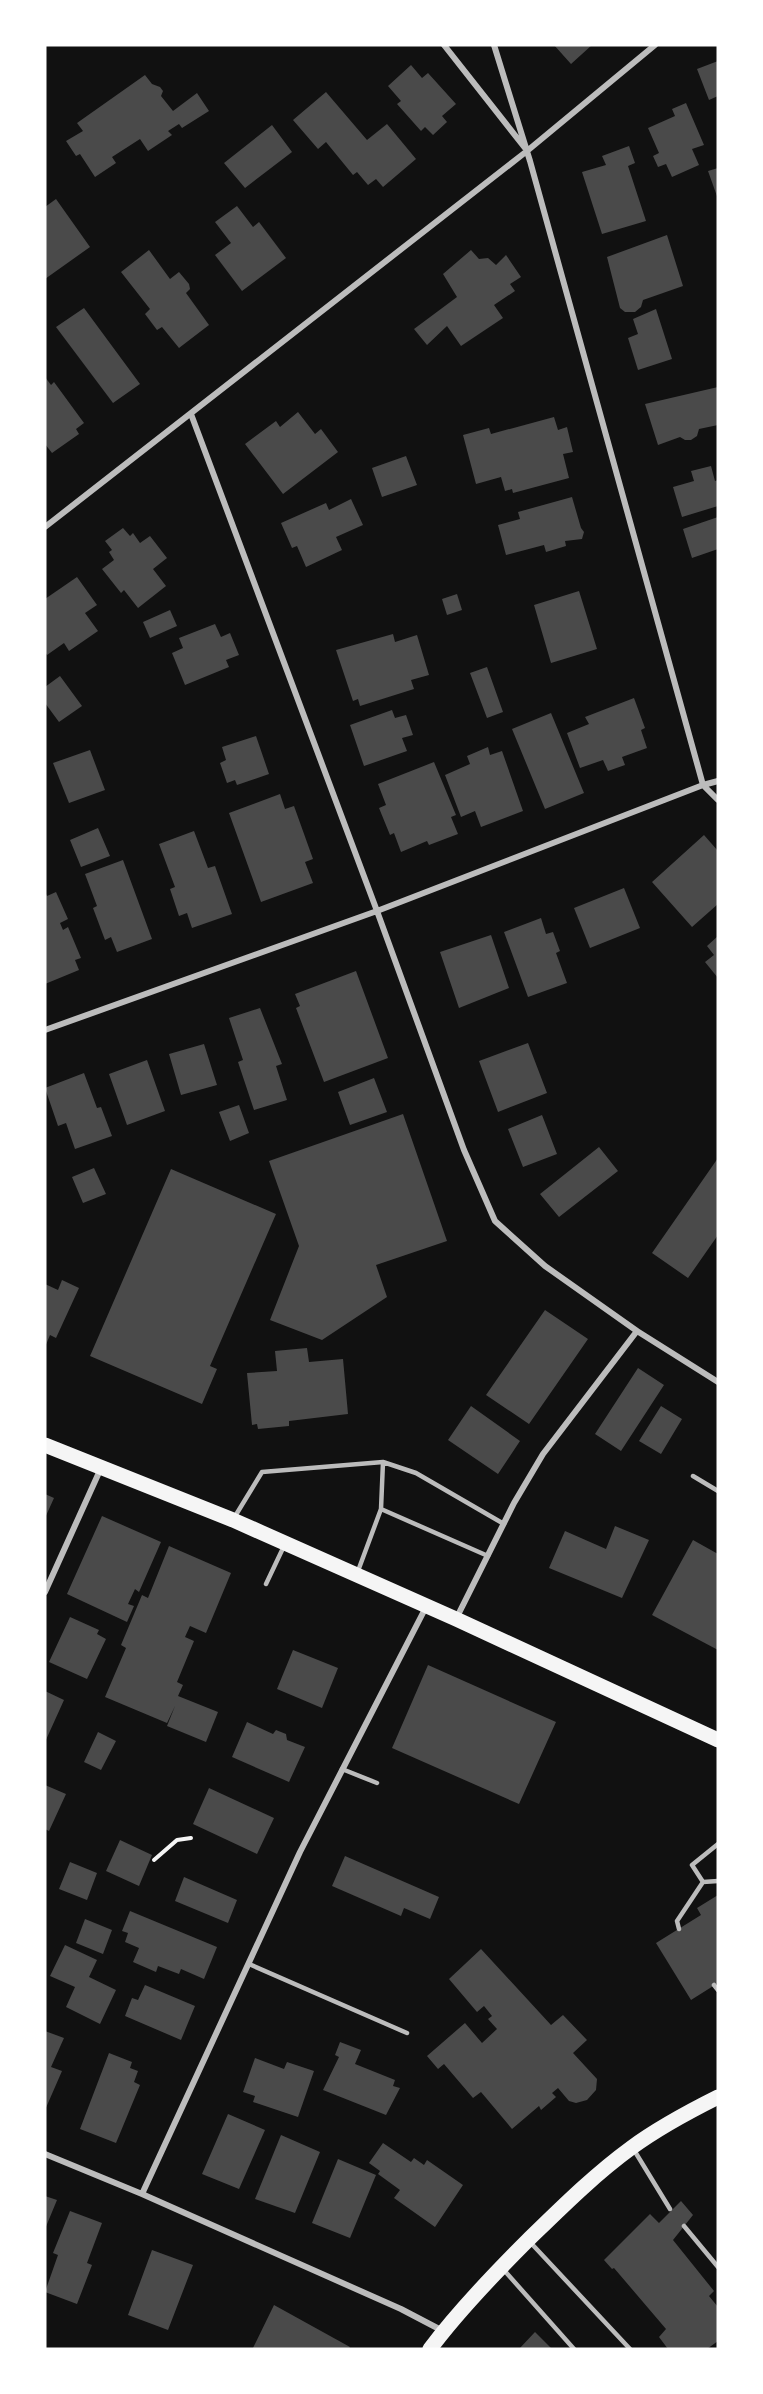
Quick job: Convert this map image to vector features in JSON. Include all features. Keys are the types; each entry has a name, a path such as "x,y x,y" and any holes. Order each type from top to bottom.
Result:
{"main road":[{"path":"45,1445 233,1521 357,1575 718,1740"},
{"path":"430,2349 443,2331 501,2266 566,2204 632,2147 718,2097"}],"street":[{"path":"444,45 527,151"},
{"path":"494,45 527,151 703,785 718,801"},
{"path":"45,527 527,151 655,45"},
{"path":"191,414 464,1150 495,1221 545,1266 637,1331 718,1382"},
{"path":"45,1030 377,911 718,781"},
{"path":"456,1619 504,1524 543,1454 637,1331"},
{"path":"45,1592 101,1468"},
{"path":"142,2194 300,1852 426,1606"},
{"path":"45,2154 142,2194 401,2309 443,2331"}],"lane":[{"path":"357,1575 381,1509 383,1462"},
{"path":"233,1521 262,1472 383,1462 416,1473 504,1524"},
{"path":"693,1476 718,1491"},
{"path":"381,1509 488,1556"},
{"path":"266,1584 285,1544"},
{"path":"342,1769 377,1783"},
{"path":"703,1882 693,1865 718,1844"},
{"path":"703,1882 718,1881"},
{"path":"679,1929 677,1921 703,1882"},
{"path":"249,1964 407,2033"},
{"path":"632,2147 670,2209"},
{"path":"684,2226 718,2267"},
{"path":"528,2240 630,2349"},
{"path":"501,2266 574,2349"}],"path":[{"path":"153,1860 177,1840 191,1838"}],"building":[{"path":"554,45 592,45 571,64"},
{"path":"718,61 718,96 709,100 697,69"},
{"path":"411,65 422,78 428,73 456,104 442,116 447,122 433,135 425,127 421,131 397,104 401,101 388,86"},
{"path":"145,75 152,84 160,87 163,91 161,96 173,111 197,93 209,111 182,128 179,124 168,131 172,135 148,151 140,139 112,157 116,163 95,177 80,154 76,156 66,141 83,131 77,123"},
{"path":"326,92 367,140 387,124 416,159 383,187 376,179 368,185 357,172 353,175 326,142 318,149 293,120"},
{"path":"686,103 704,145 692,149 699,165 672,177 666,164 658,167 653,156 659,153 648,128 675,116 672,109"},
{"path":"272,125 292,152 245,188 224,163"},
{"path":"629,146 635,163 628,166 646,221 602,234 582,172 606,165 602,156"},
{"path":"718,168 718,199 708,171"},
{"path":"56,199 90,247 45,279 45,207"},
{"path":"237,206 253,227 259,222 286,258 242,291 215,255 231,243 215,222"},
{"path":"667,235 683,286 643,300 641,307 635,312 625,312 620,308 607,257"},
{"path":"149,250 170,279 179,272 189,284 190,289 186,293 209,325 179,348 162,327 157,330 145,314 150,309 121,272"},
{"path":"471,250 479,259 488,258 496,265 506,255 521,277 510,284 515,291 494,305 503,318 461,346 447,326 427,345 414,329 457,297 443,274"},
{"path":"84,308 140,384 113,403 56,327"},
{"path":"656,309 672,359 638,370 628,338 638,334 633,319"},
{"path":"45,377 51,385 54,382 84,423 76,429 79,434 52,453 45,444"},
{"path":"718,387 718,425 699,429 697,436 691,440 680,437 658,445 645,404"},
{"path":"298,412 315,434 321,429 338,452 283,494 245,444 276,421 280,427"},
{"path":"554,417 558,430 567,427 573,452 563,454 569,478 513,493 512,489 505,491 501,477 476,484 463,435 489,428 491,434"},
{"path":"406,456 417,485 382,497 372,468"},
{"path":"711,466 715,481 718,480 718,506 682,517 673,487 694,481 691,471"},
{"path":"572,497 584,532 582,539 565,541 566,546 546,552 544,545 506,555 498,525 520,519 518,512"},
{"path":"351,499 363,525 336,537 342,550 306,567 297,546 292,548 281,523 326,503 329,510"},
{"path":"718,517 718,549 692,558 683,529"},
{"path":"123,528 130,536 133,533 140,543 150,536 167,558 153,569 166,586 138,608 124,590 121,593 102,569 114,560 109,552 112,550 105,541"},
{"path":"77,577 97,605 85,613 98,631 69,651 64,643 47,655 45,652 45,599"},
{"path":"579,591 597,649 551,663 534,605"},
{"path":"457,594 462,610 447,615 442,599"},
{"path":"170,610 177,626 150,638 143,622"},
{"path":"215,624 221,637 230,633 239,655 226,660 229,667 185,685 172,653 183,648 179,638"},
{"path":"393,634 395,642 417,635 429,675 411,680 414,689 360,706 358,699 353,701 336,650"},
{"path":"487,667 503,712 487,718 470,673"},
{"path":"60,676 82,706 59,722 45,703 45,687"},
{"path":"634,698 645,728 641,730 647,748 622,757 625,765 608,771 603,760 580,768 567,733 589,724 585,717"},
{"path":"392,710 395,718 406,715 413,735 402,738 407,751 364,766 350,725"},
{"path":"551,713 584,793 545,809 512,729"},
{"path":"256,736 269,774 237,785 235,780 227,783 220,763 226,760 222,747"},
{"path":"488,747 490,755 502,751 523,811 481,827 475,811 461,817 445,775 470,764 467,756"},
{"path":"90,750 105,790 69,803 53,763"},
{"path":"434,762 456,815 451,817 458,834 429,845 427,841 401,852 394,833 390,835 379,808 386,805 378,784"},
{"path":"280,794 285,809 294,806 313,859 305,862 313,883 261,902 229,813"},
{"path":"98,828 110,856 81,867 70,840"},
{"path":"194,831 208,868 215,866 232,914 192,928 187,913 179,916 170,889 175,887 159,844"},
{"path":"704,835 718,851 718,904 692,927 652,882"},
{"path":"123,860 152,939 117,952 111,937 105,940 93,908 97,906 85,874"},
{"path":"624,888 640,928 590,948 574,908"},
{"path":"45,892 47,896 56,892 68,919 60,923 63,930 68,927 81,958 75,960 79,970 45,984"},
{"path":"541,918 546,934 553,932 560,951 556,953 567,983 528,997 504,932"},
{"path":"491,935 509,988 459,1008 440,952"},
{"path":"718,936 718,978 705,962 714,955 707,946"},
{"path":"356,971 388,1058 324,1082 296,1008 300,1006 295,994"},
{"path":"260,1008 282,1064 276,1066 287,1100 254,1110 238,1062 243,1060 229,1018"},
{"path":"528,1043 547,1093 498,1112 479,1061"},
{"path":"204,1044 217,1085 181,1095 169,1054"},
{"path":"147,1060 165,1111 127,1125 109,1074"},
{"path":"84,1073 97,1108 101,1107 112,1136 75,1149 66,1123 58,1126 45,1088"},
{"path":"374,1078 387,1112 350,1125 338,1092"},
{"path":"239,1105 249,1133 230,1141 219,1112"},
{"path":"403,1114 447,1241 376,1265 387,1297 322,1340 270,1320 299,1246 269,1161"},
{"path":"542,1115 557,1154 523,1167 508,1129"},
{"path":"599,1147 618,1171 559,1217 540,1194"},
{"path":"718,1158 718,1235 688,1278 652,1253"},
{"path":"94,1168 106,1194 83,1203 72,1177"},
{"path":"171,1169 276,1214 210,1366 217,1369 202,1404 90,1356"},
{"path":"62,1280 79,1288 56,1338 50,1335 45,1347 45,1284 58,1290"},
{"path":"545,1310 588,1339 529,1424 486,1395"},
{"path":"307,1348 309,1362 343,1359 348,1414 289,1421 289,1426 258,1429 257,1424 252,1425 247,1373 277,1371 275,1351"},
{"path":"638,1368 664,1385 621,1451 595,1434"},
{"path":"471,1406 520,1441 498,1474 448,1440"},
{"path":"661,1406 682,1419 661,1454 639,1441"},
{"path":"45,1494 54,1498 45,1518"},
{"path":"102,1516 161,1542 139,1592 135,1589 128,1604 134,1606 127,1622 67,1594"},
{"path":"615,1526 649,1540 622,1598 549,1568 565,1531 606,1549"},
{"path":"693,1540 718,1554 718,1650 652,1615"},
{"path":"169,1546 231,1573 206,1633 190,1626 185,1637 194,1641 177,1682 183,1685 178,1696 218,1712 206,1742 167,1726 175,1706 167,1723 105,1697 126,1648 121,1645 142,1595 148,1598"},
{"path":"70,1617 99,1630 97,1634 106,1639 87,1679 49,1662"},
{"path":"293,1650 338,1668 322,1708 277,1689"},
{"path":"428,1665 556,1722 519,1804 392,1748"},
{"path":"45,1691 64,1700 45,1742"},
{"path":"247,1722 273,1734 276,1730 286,1734 287,1740 305,1747 289,1782 232,1757"},
{"path":"98,1732 116,1741 101,1770 84,1762"},
{"path":"45,1785 66,1794 49,1831 45,1829"},
{"path":"209,1788 274,1818 257,1854 193,1824"},
{"path":"120,1840 152,1855 139,1886 106,1871"},
{"path":"345,1856 439,1897 430,1919 404,1908 401,1916 332,1886"},
{"path":"70,1862 97,1873 87,1900 59,1889"},
{"path":"184,1877 237,1900 228,1923 175,1901"},
{"path":"718,1895 718,1983 691,2000 656,1943 701,1915 697,1908"},
{"path":"130,1911 217,1947 204,1979 181,1969 179,1974 158,1966 156,1972 133,1962 139,1948 125,1942 128,1933 122,1931"},
{"path":"85,1919 112,1930 103,1954 76,1943"},
{"path":"65,1945 97,1960 89,1977 116,1990 100,2024 66,2007 75,1987 50,1976"},
{"path":"481,1949 551,2025 563,2015 587,2040 573,2053 597,2079 596,2090 587,2100 576,2103 569,2101 558,2088 552,2093 556,2097 541,2110 539,2106 512,2129 481,2092 473,2098 444,2064 438,2069 427,2056 465,2023 482,2043 497,2029 488,2019 492,2016 484,2006 477,2012 449,1979"},
{"path":"145,1985 195,2006 181,2040 125,2016 132,1998 138,2000"},
{"path":"45,2031 64,2038 51,2067 62,2071 45,2110"},
{"path":"340,2042 361,2050 355,2064 395,2080 393,2086 400,2088 386,2115 323,2090 339,2057 335,2055"},
{"path":"109,2053 132,2062 130,2068 138,2071 134,2082 140,2085 116,2143 80,2129"},
{"path":"255,2058 284,2069 287,2062 314,2071 298,2117 253,2102 255,2096 243,2092"},
{"path":"228,2114 265,2130 239,2189 202,2174"},
{"path":"281,2135 320,2152 295,2213 255,2199"},
{"path":"383,2143 411,2162 414,2158 424,2165 427,2160 463,2185 435,2227 394,2198 400,2190 378,2174 380,2171 369,2163"},
{"path":"338,2159 376,2175 350,2238 312,2223"},
{"path":"45,2196 57,2200 45,2229"},
{"path":"681,2201 693,2215 673,2240 714,2291 709,2296 718,2307 718,2341 707,2349 668,2349 659,2337 666,2329 614,2268 612,2269 604,2260 650,2214 659,2223"},
{"path":"70,2211 102,2223 87,2263 92,2265 77,2304 45,2292 58,2255 53,2253"},
{"path":"152,2250 193,2265 168,2330 128,2315"},
{"path":"274,2305 350,2347 349,2349 253,2348"},
{"path":"535,2332 552,2349 519,2349"}]}
